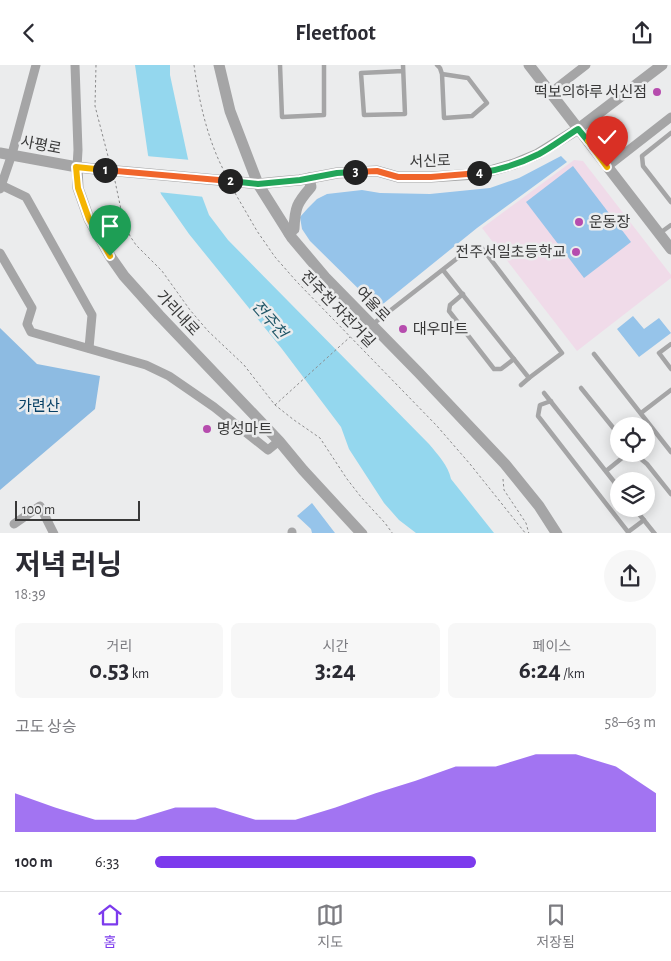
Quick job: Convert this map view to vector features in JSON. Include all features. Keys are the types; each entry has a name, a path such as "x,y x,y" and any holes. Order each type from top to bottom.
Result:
{"street":[{"path":"36,65 6,153 1,187 26,197 92,315 90,349"},
{"name":"가리내로","path":"75,65 78,188 89,219 110,256 124,276 159,315 279,441 303,470 362,533"},
{"name":"여울로","path":"219,65 230,111 258,184 289,233 325,277 419,373 505,465 539,506 557,533"},
{"path":"529,65 671,249"},
{"path":"550,93 586,65"},
{"name":"서신로","path":"236,185 309,178 337,173 377,171 398,177 441,177 490,171 538,154 578,129 662,65"},
{"path":"607,167 671,117"},
{"name":"사평로","path":"6,153 76,167 236,185"},
{"path":"289,233 294,229 294,215 299,200 311,187 309,178"},
{"path":"0,253 32,308 27,324 31,332 146,365 169,376 214,407 268,450 279,441"},
{"path":"14,524 40,506 54,533"}],"lane":[{"path":"280,65 282,117 324,115 324,65"},
{"path":"403,65 405,114 364,115 361,73 403,71"},
{"path":"437,65 442,74 444,118 472,116 487,103 468,77 442,74"},
{"path":"671,133 642,156 643,165 671,203"},
{"path":"659,234 671,225"},
{"path":"372,325 473,246 482,248 562,353 521,385"},
{"path":"443,269 529,378"},
{"path":"463,294 450,305 449,311 494,369 501,369 514,359"},
{"path":"671,344 659,353 671,369"},
{"path":"594,354 671,452"},
{"path":"582,388 610,424"},
{"path":"640,413 671,390"},
{"path":"544,393 610,476"},
{"path":"551,401 540,405 538,416 628,532 644,519 654,533"},
{"path":"606,471 617,462"},
{"path":"646,462 671,494"}],"path":[{"path":"96,65 95,106 110,161"},
{"path":"194,65 197,90 206,126 224,170"},
{"path":"114,177 123,219 136,245 162,271 190,310 208,331 244,365 275,405 320,438 347,479 393,533"},
{"name":"전주천 자전거길","path":"236,185 257,231 275,257 437,426 526,533"},
{"path":"275,405 350,337"},
{"path":"503,476 504,490 526,523 529,533"}],"shaded area":[{"path":"561,156 567,162 477,228 378,308 310,241 302,229 300,217 317,199 327,194 362,190 380,193 430,194 490,188 519,178"},
{"name":"전주서일초등학교","path":"574,160 583,161 671,275 671,278 577,351 482,228"},
{"name":"운동장","path":"573,166 631,242 584,278 526,202"},
{"path":"633,316 644,329 659,318 671,333 639,357 617,329"},
{"path":"312,503 335,533 312,533 311,529 297,516"}],"green space":[{"name":"가련산","path":"0,328 37,364 100,376 95,409 0,490"}],"water":[{"name":"전주천","path":"135,65 170,65 170,75 188,159 209,215 228,240 429,444 445,465 451,479 494,533 416,533 399,520 384,503 349,449 341,427 282,349 189,234 161,194 148,155"}],"pier":[{"path":"146,156 191,160 205,197 158,192"}],"place":[{"name":"떡보의하루 서신점","path":"657,92"},
{"name":"운동장","path":"579,222"},
{"name":"전주서일초등학교","path":"576,252"},
{"name":"대우마트","path":"403,329"},
{"name":"명성마트","path":"207,429"}],"route":[{"path":"110,256 89,219 78,188 76,167 258,184 300,180 337,173 377,171 398,177 476,174 514,164 538,154 578,129 607,167"}]}
